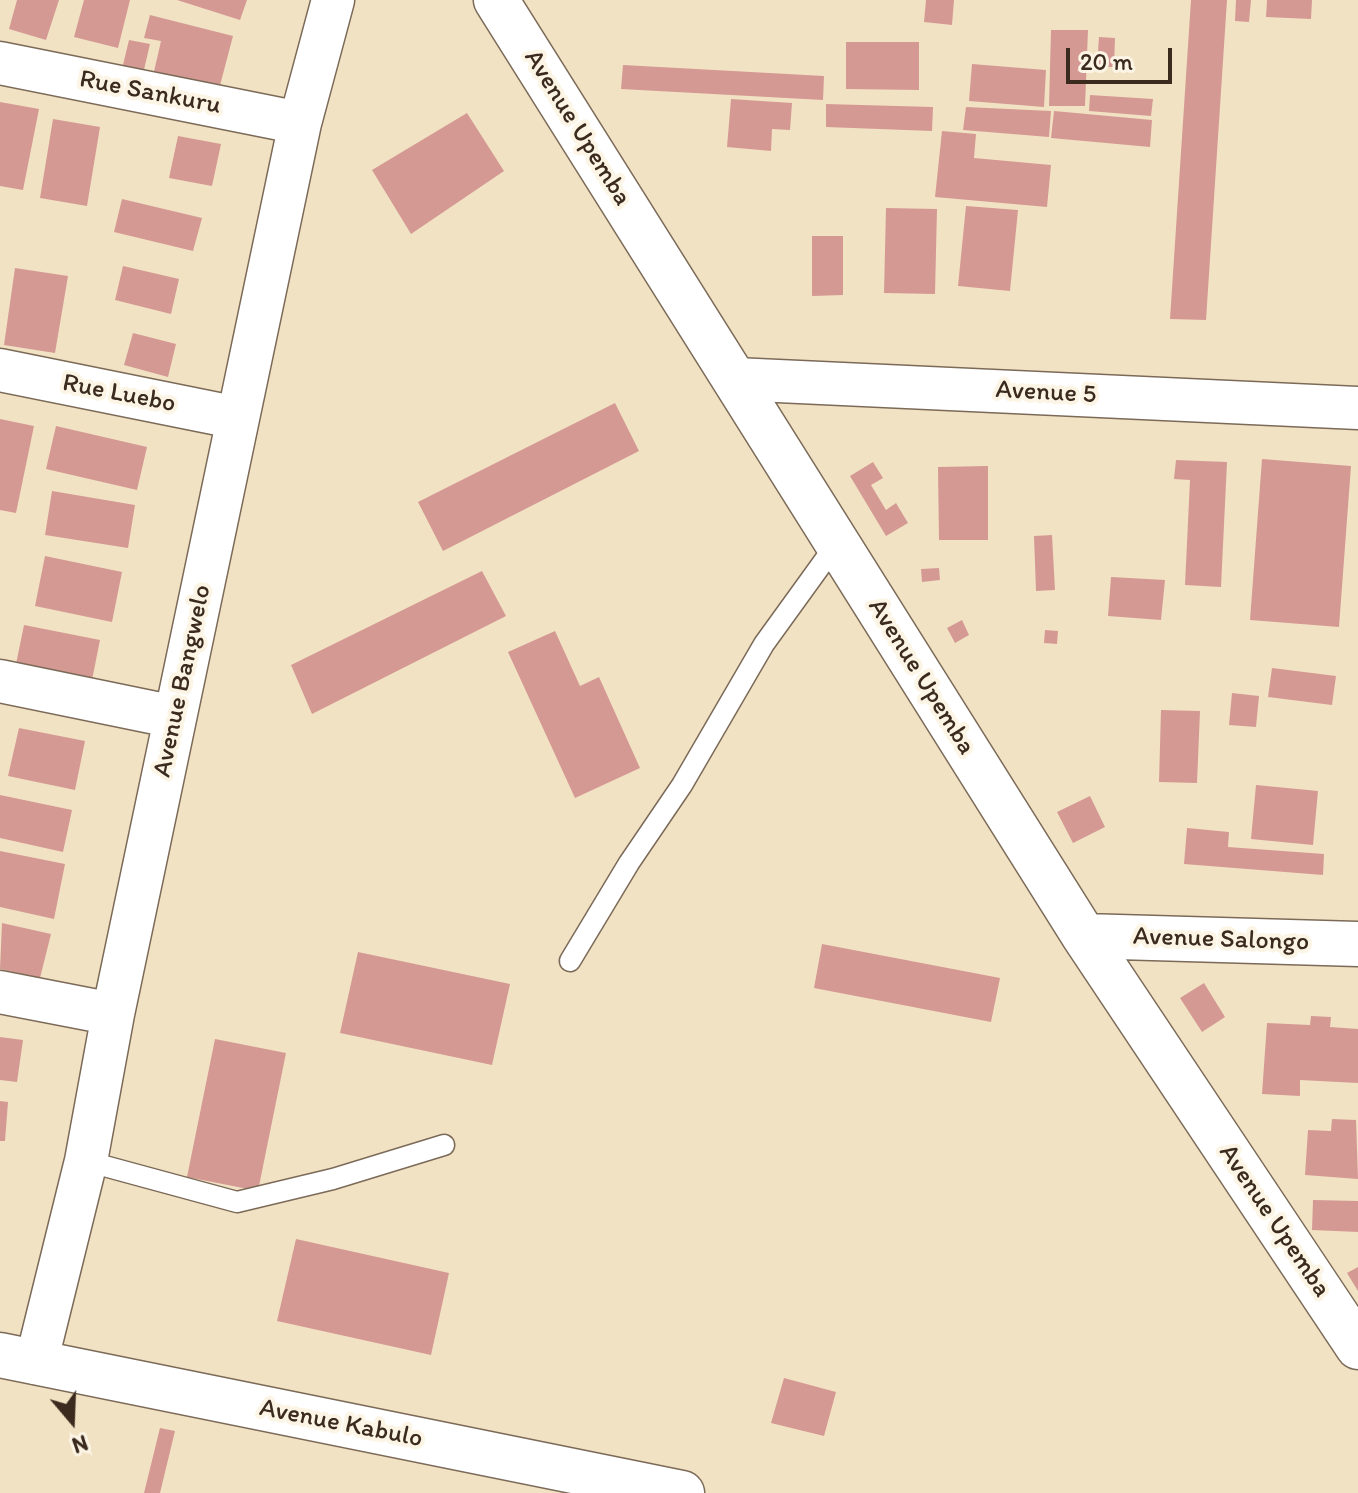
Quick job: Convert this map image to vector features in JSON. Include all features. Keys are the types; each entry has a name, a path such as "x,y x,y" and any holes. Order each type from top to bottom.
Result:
{"street":[{"name":"Avenue Bangwelo","path":"18,1359 86,1161 113,1014 300,123 333,0"},
{"name":"Avenue Upemba","path":"496,0 1084,936 1358,1347"},
{"name":"Rue Sankuru","path":"0,63 300,123"},
{"name":"Rue Luebo","path":"0,370 238,418"},
{"name":"Avenue 5","path":"735,379 1358,408"},
{"path":"0,681 175,717"},
{"name":"Avenue Salongo","path":"1084,936 1358,944"},
{"path":"0,992 113,1014"},
{"name":"Avenue Kabulo","path":"18,1359 682,1493"}],"lane":[{"path":"570,961 629,863 682,785 764,644 837,543"},
{"path":"86,1161 237,1202 333,1179 444,1145"}],"building":[{"path":"17,0 59,0 46,40 9,29"},
{"path":"84,0 130,0 118,48 74,37"},
{"path":"177,0 247,0 240,20"},
{"path":"926,0 954,0 952,25 924,22"},
{"path":"1191,0 1227,0 1206,320 1170,319"},
{"path":"1236,0 1251,0 1249,22 1235,21"},
{"path":"1267,0 1312,0 1311,19 1266,17"},
{"path":"150,15 233,36 218,93 153,76 161,41 144,38"},
{"path":"1051,30 1088,30 1085,106 1049,106"},
{"path":"1099,37 1115,38 1114,67 1097,67"},
{"path":"129,40 150,44 143,74 122,69"},
{"path":"846,42 919,42 919,90 846,89"},
{"path":"972,64 1046,70 1044,107 969,101"},
{"path":"623,65 824,76 823,100 621,89"},
{"path":"1090,95 1153,99 1151,116 1089,111"},
{"path":"731,99 792,103 790,130 772,129 771,151 727,147"},
{"path":"0,102 39,109 23,190 0,186"},
{"path":"826,104 933,107 932,131 826,127"},
{"path":"966,107 1051,111 1049,137 963,130"},
{"path":"1054,111 1152,120 1150,147 1051,138"},
{"path":"467,113 504,171 411,234 372,170"},
{"path":"53,119 100,127 87,206 40,198"},
{"path":"942,131 976,134 974,158 1051,165 1047,207 935,197"},
{"path":"178,136 221,144 212,186 169,178"},
{"path":"122,199 202,218 193,251 114,232"},
{"path":"966,206 1018,210 1010,291 958,286"},
{"path":"886,208 937,209 935,294 884,293"},
{"path":"812,236 843,236 843,295 812,296"},
{"path":"123,266 179,279 171,314 115,300"},
{"path":"15,268 68,276 55,353 4,345"},
{"path":"133,333 176,344 168,377 124,365"},
{"path":"615,403 639,451 443,551 418,502"},
{"path":"0,419 34,426 16,513 0,510"},
{"path":"56,426 147,447 137,490 46,469"},
{"path":"1262,459 1351,466 1339,627 1250,620"},
{"path":"1176,460 1227,462 1221,587 1185,585 1190,480 1174,479"},
{"path":"873,462 883,478 871,485 886,510 896,503 908,523 886,536 850,476"},
{"path":"988,466 988,540 939,540 938,467"},
{"path":"52,491 135,505 128,548 45,535"},
{"path":"1052,535 1055,590 1036,591 1034,536"},
{"path":"45,556 122,572 112,622 35,606"},
{"path":"939,568 940,580 922,582 921,569"},
{"path":"482,571 506,616 312,714 291,665"},
{"path":"1111,577 1165,580 1161,620 1108,616"},
{"path":"962,620 969,635 955,643 947,628"},
{"path":"24,625 100,640 92,680 16,664"},
{"path":"1045,630 1058,631 1057,644 1044,643"},
{"path":"555,631 580,686 599,677 640,768 575,798 508,652"},
{"path":"1272,668 1336,676 1332,705 1268,697"},
{"path":"1232,693 1259,696 1256,727 1229,725"},
{"path":"1161,710 1200,711 1197,783 1159,782"},
{"path":"19,728 85,741 75,790 8,776"},
{"path":"1256,785 1318,791 1313,845 1251,839"},
{"path":"0,795 72,810 63,852 0,838"},
{"path":"1090,796 1105,827 1073,843 1057,812"},
{"path":"1187,828 1229,832 1228,847 1324,854 1323,875 1184,864"},
{"path":"0,851 65,864 54,919 0,907"},
{"path":"2,923 51,934 40,978 0,969"},
{"path":"822,944 1000,978 991,1022 814,988"},
{"path":"358,952 510,984 492,1065 340,1033"},
{"path":"1204,983 1225,1017 1202,1032 1180,998"},
{"path":"1311,1016 1331,1017 1330,1027 1358,1029 1358,1083 1300,1080 1300,1096 1262,1094 1267,1023 1310,1025"},
{"path":"0,1037 23,1040 17,1082 0,1080"},
{"path":"215,1039 286,1053 258,1191 187,1177"},
{"path":"0,1101 8,1102 5,1141 0,1141"},
{"path":"1332,1119 1356,1120 1358,1179 1305,1175 1308,1130 1331,1131"},
{"path":"1313,1200 1358,1201 1358,1232 1312,1230"},
{"path":"296,1239 449,1273 431,1355 277,1321"},
{"path":"1358,1267 1358,1291 1347,1273"},
{"path":"784,1378 836,1392 824,1436 771,1423"},
{"path":"160,1428 175,1431 160,1493 144,1493"}]}
